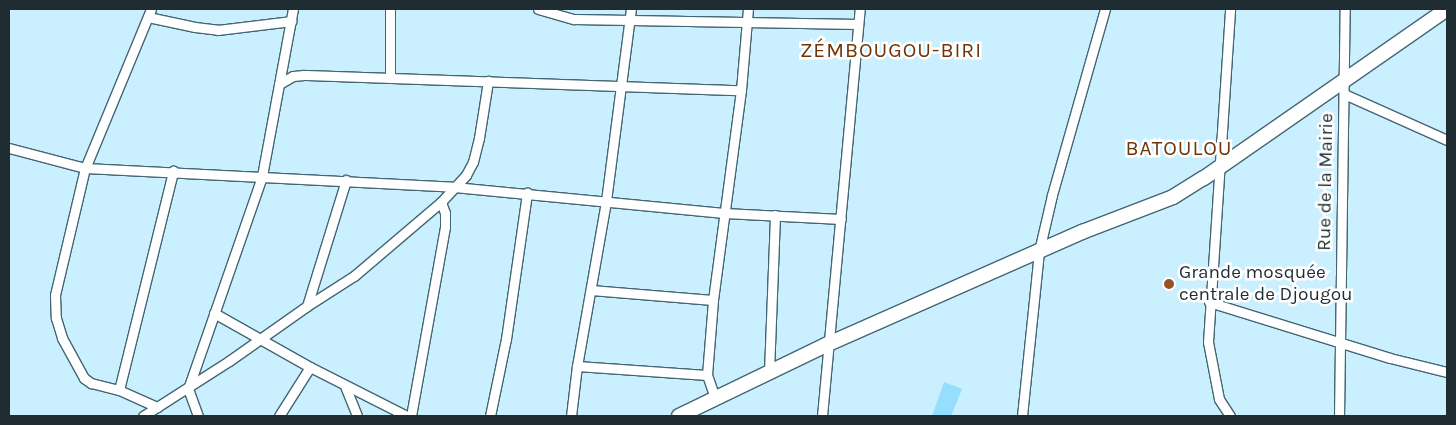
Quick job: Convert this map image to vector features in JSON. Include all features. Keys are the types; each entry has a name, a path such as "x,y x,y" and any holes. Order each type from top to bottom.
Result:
{"main road":[{"path":"679,416 828,344 1039,251 1173,197 1344,87 1447,9"}],"street":[{"path":"198,416 188,389 262,176 293,9"},
{"path":"390,9 390,78"},
{"path":"538,9 574,19 858,24"},
{"path":"572,416 577,366 606,201 632,9"},
{"path":"715,398 707,376 713,300 741,90 748,9"},
{"path":"822,416 860,9"},
{"path":"1022,416 1039,251 1052,195 1105,9"},
{"path":"1230,9 1209,302 1208,342 1218,399 1230,416"},
{"name":"Rue de la Mairie","path":"1339,416 1345,9"},
{"path":"157,407 118,390 92,383 84,378 62,338 56,318 55,295 85,168 149,13 195,28 218,30 291,21"},
{"path":"279,84 293,76 304,75 741,90"},
{"path":"143,416 188,389 307,306 354,276 440,202 466,176 473,162 479,138 488,81"},
{"path":"1344,87 1447,140"},
{"path":"9,148 85,168 173,171 454,187 724,213 841,219"},
{"path":"118,390 173,171"},
{"path":"307,306 346,180"},
{"path":"490,416 506,339 527,193"},
{"path":"214,313 310,367 409,416 445,227 444,213 440,202"},
{"path":"769,372 775,215"},
{"path":"591,290 713,300"},
{"path":"1209,302 1390,358 1447,372"},
{"path":"577,366 707,376"},
{"path":"280,416 310,367"},
{"path":"346,386 357,416"}],"shaded area":[{"path":"944,382 962,389 951,416 932,416"}],"place":[{"name":"Grande mosquée centrale de Djougou","path":"1169,284"}],"district":[{"name":"ZÉMBOUGOU-BIRI","path":"891,50"},
{"name":"BATOULOU","path":"1179,148"}]}
